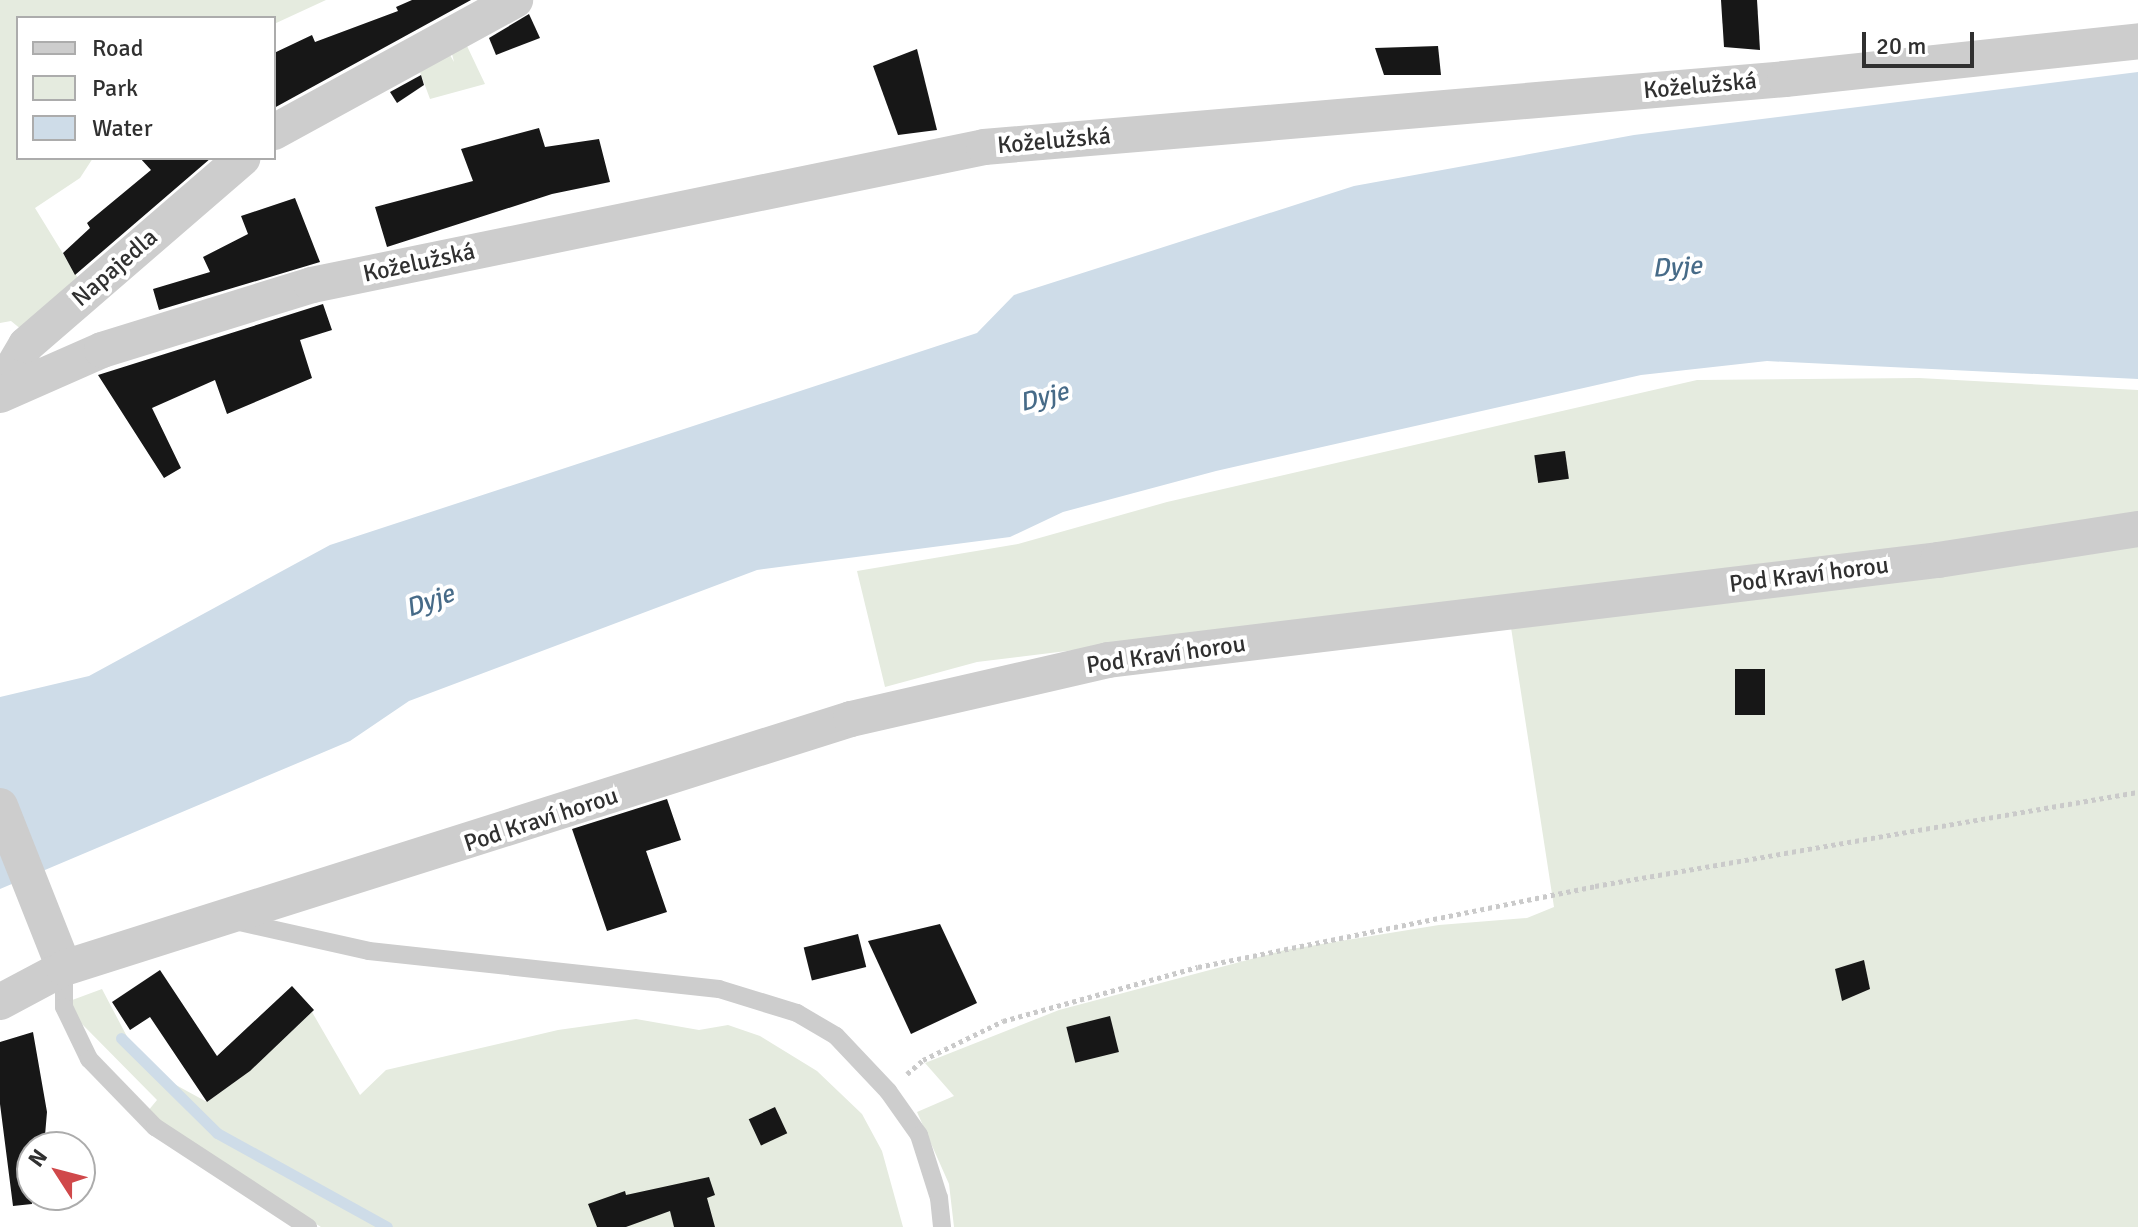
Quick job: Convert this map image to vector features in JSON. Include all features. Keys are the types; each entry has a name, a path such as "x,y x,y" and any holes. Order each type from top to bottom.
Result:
{"street":[{"path":"276,131 515,0"},
{"name":"Koželužská","path":"0,395 102,350 312,285 984,147 1785,79 2138,41"},
{"name":"Napajedla","path":"0,389 26,345 241,160"},
{"name":"Pod Kraví horou","path":"0,1002 64,968 851,719 1108,660 1938,560 2138,529"},
{"path":"0,806 49,923 64,968"}],"lane":[{"path":"223,918 369,951 756,996 836,1036 888,1091 919,1135 939,1198 942,1227"},
{"path":"64,968 64,1007 89,1059 155,1127 308,1227"}],"path":[{"path":"888,1091 923,1060 1003,1021 1198,967 1595,886 2138,792"}],"green space":[{"path":"0,0 326,0 276,23 276,16 16,16 16,160 92,160 80,178 35,208 78,278 22,330 11,321 0,323"},
{"path":"467,46 485,84 430,99 420,72 450,55 454,62 452,54"},
{"path":"1919,378 2138,390 2138,519 977,662 885,687 857,571 1018,544 1167,502 1697,380"},
{"path":"2138,542 2138,1227 954,1227 949,1184 917,1112 954,1096 925,1063 1059,1010 1285,950 1439,925 1527,918 1554,907 1510,621"},
{"path":"102,989 143,1067 207,1102 252,1069 312,1012 360,1095 386,1070 558,1030 636,1019 699,1030 728,1025 760,1036 817,1071 862,1114 882,1151 903,1227 321,1227 143,1117 157,1100 80,1022 56,1006"}],"water":[{"name":"Dyje","path":"2138,72 2138,379 1767,361 1641,375 1216,471 1063,512 1010,537 757,570 409,701 350,741 0,889 0,697 89,676 330,545 977,333 1014,295 1354,186 1634,135"}],"building":[{"path":"412,0 471,0 276,107 276,52 312,35 315,42 398,11 396,7"},
{"path":"1721,0 1757,0 1760,50 1724,47"},
{"path":"529,14 540,38 496,55 489,38"},
{"path":"1438,46 1441,75 1384,75 1375,48"},
{"path":"917,49 937,130 898,135 873,66"},
{"path":"421,75 424,85 397,103 390,92"},
{"path":"539,128 545,147 599,139 610,182 552,194 387,247 375,207 473,181 461,149"},
{"path":"142,160 209,160 75,275 63,253 90,228 87,223 151,170"},
{"path":"295,198 320,262 159,310 153,289 210,272 203,257 248,234 241,216"},
{"path":"323,304 332,330 300,340 312,378 227,414 215,380 152,408 181,468 164,478 98,375"},
{"path":"1565,451 1569,479 1538,483 1534,455"},
{"path":"1735,669 1765,669 1765,715 1735,715"},
{"path":"667,799 681,840 646,851 667,912 607,931 572,829"},
{"path":"940,924 977,1003 911,1034 868,941"},
{"path":"858,934 866,967 812,981 804,948"},
{"path":"1864,960 1870,989 1842,1001 1835,969"},
{"path":"160,970 217,1056 292,986 314,1010 250,1071 207,1102 150,1017 130,1030 112,1002"},
{"path":"1110,1016 1119,1052 1075,1063 1066,1027"},
{"path":"33,1032 47,1112 45,1131 16,1131 16,1206 13,1206 0,1104 0,1042"},
{"path":"775,1107 787,1133 761,1146 749,1119"},
{"path":"709,1177 715,1195 707,1198 715,1227 674,1227 670,1211 626,1227 597,1227 588,1204 625,1191 626,1195"}],"waterway":[{"path":"121,1038 217,1133 387,1227"}]}
